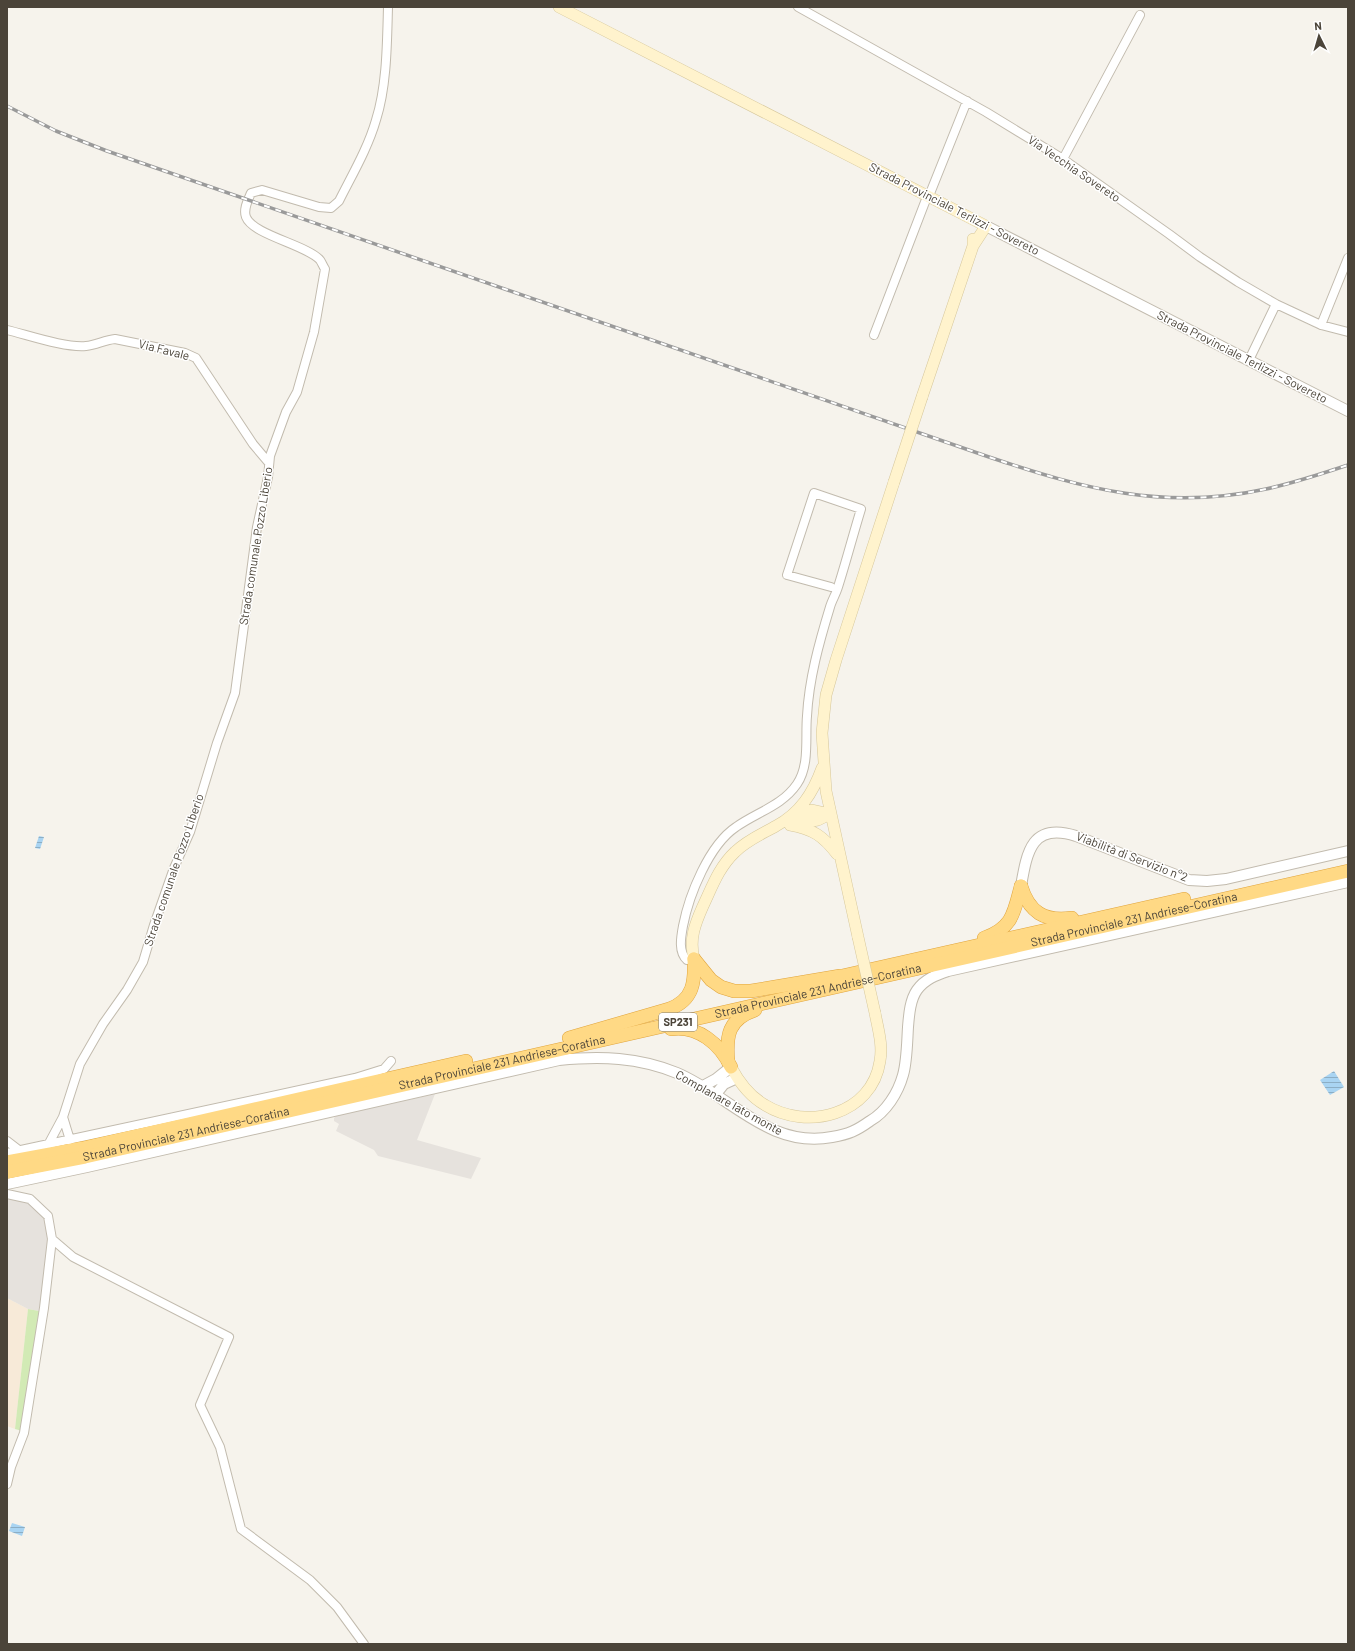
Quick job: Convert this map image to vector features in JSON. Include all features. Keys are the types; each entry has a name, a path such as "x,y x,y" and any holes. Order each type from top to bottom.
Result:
{"highway":[{"name":"Strada Provinciale 231 Andriese-Coratina","path":"843,980 925,957 1348,862"},
{"name":"Strada Provinciale 231 Andriese-Coratina","path":"7,1172 85,1157 570,1042 843,980 1348,871"},
{"path":"1021,886 1026,900 1033,909 1042,915 1053,918 1068,919 1161,904"},
{"path":"925,957 994,934 1003,928 1012,917 1021,886"},
{"name":"SP231","path":"694,959 706,975 715,983 725,989 737,991 843,980"},
{"name":"SP231","path":"570,1042 679,1004 688,996 693,985 695,978 694,959"},
{"name":"SP231","path":"732,1069 727,1047 729,1034 733,1024 741,1017 752,1011 843,980"},
{"name":"SP231","path":"570,1042 671,1029 686,1029 697,1032 710,1040 719,1048 732,1069"},
{"name":"Strada Provinciale 231 Andriese-Coratina","path":"7,1162 91,1146 570,1042"}],"main road":[{"name":"Strada Provinciale Terlizzi - Sovereto","path":"559,7 986,226"},
{"path":"732,1069 746,1090 759,1102 771,1109 785,1114 797,1117 812,1118 829,1116 844,1110 865,1095 873,1083 878,1071 881,1045 839,856 825,785 822,733 826,695 894,482 973,246 975,220"},
{"path":"973,246 986,226"},
{"path":"791,821 812,792 823,763"},
{"path":"694,959 692,943 694,926 720,870 729,858 746,843 762,833 791,821 818,820 830,814"},
{"path":"791,821 817,834 827,842 839,856"}],"street":[{"name":"Strada comunale Pozzo Liberio","path":"48,1145 63,1117 80,1064 103,1024 127,990 143,962 154,925 190,832 217,743 235,693 257,527 268,477 270,456 286,412 297,392 314,332 325,269 320,260 307,252 254,226 246,218 246,204 251,193 262,190 318,207 331,208 339,201 369,140 377,119 386,57 388,7"},
{"name":"Via Vecchia Sovereto","path":"798,7 986,112 1063,159 1170,234 1200,257 1238,282 1276,304 1322,325 1348,332"},
{"path":"1063,159 1140,15"},
{"path":"874,335 928,196 967,102"},
{"name":"Strada Provinciale Terlizzi - Sovereto","path":"986,226 1348,411"},
{"path":"1322,325 1348,258"},
{"path":"1249,360 1276,304"},
{"name":"Via Favale","path":"7,330 62,343 84,346 115,339 185,353 196,358 253,444 269,463"},
{"path":"694,959 687,960 683,956 681,950 682,932 694,890 711,854 723,838 735,827 778,804 790,793 798,782 803,770 807,708 814,665 830,606 837,589 861,509 814,492 786,575 831,587"},
{"name":"Viabilità di Servizio n°2","path":"1021,886 1032,843 1039,837 1053,833 1068,833 1189,880 1207,881 1226,879 1348,851"},
{"name":"Complanare lato monte","path":"7,1184 559,1060 588,1057 611,1057 639,1062 677,1073 703,1086 775,1132 798,1139 822,1139 851,1133 872,1120 890,1102 903,1076 910,1009 917,990 931,978 954,970 1348,882"},
{"path":"7,1153 369,1074 384,1069 391,1061"},
{"path":"716,1094 724,1084 732,1069"},
{"path":"703,1086 732,1069"},
{"path":"63,1117 70,1140"},
{"path":"7,1141 20,1151"},
{"path":"7,1194 30,1199 48,1216 52,1239 44,1308 24,1433 11,1467 7,1484"},
{"path":"52,1239 73,1257 229,1337 200,1406 220,1447 241,1528 310,1580 337,1607 364,1644"}],"shaded area":[{"path":"435,1094 417,1140 481,1158 471,1179 378,1156 374,1150 336,1131 339,1124 334,1121 336,1116"},
{"path":"7,1196 29,1202 46,1217 49,1233 47,1260 39,1311 28,1309 7,1298"},
{"path":"7,1298 28,1309 15,1429 7,1426"}],"green space":[{"path":"28,1309 39,1311 22,1431 15,1429"}],"water":[{"path":"39,836 44,837 40,849 35,848"},
{"path":"1334,1071 1344,1087 1330,1095 1320,1080"},
{"path":"12,1523 25,1527 22,1536 9,1531"}],"railway":[{"path":"7,106 56,131 107,151 989,457 1058,479 1125,493 1159,497 1193,498 1229,495 1266,489 1348,465"}]}
